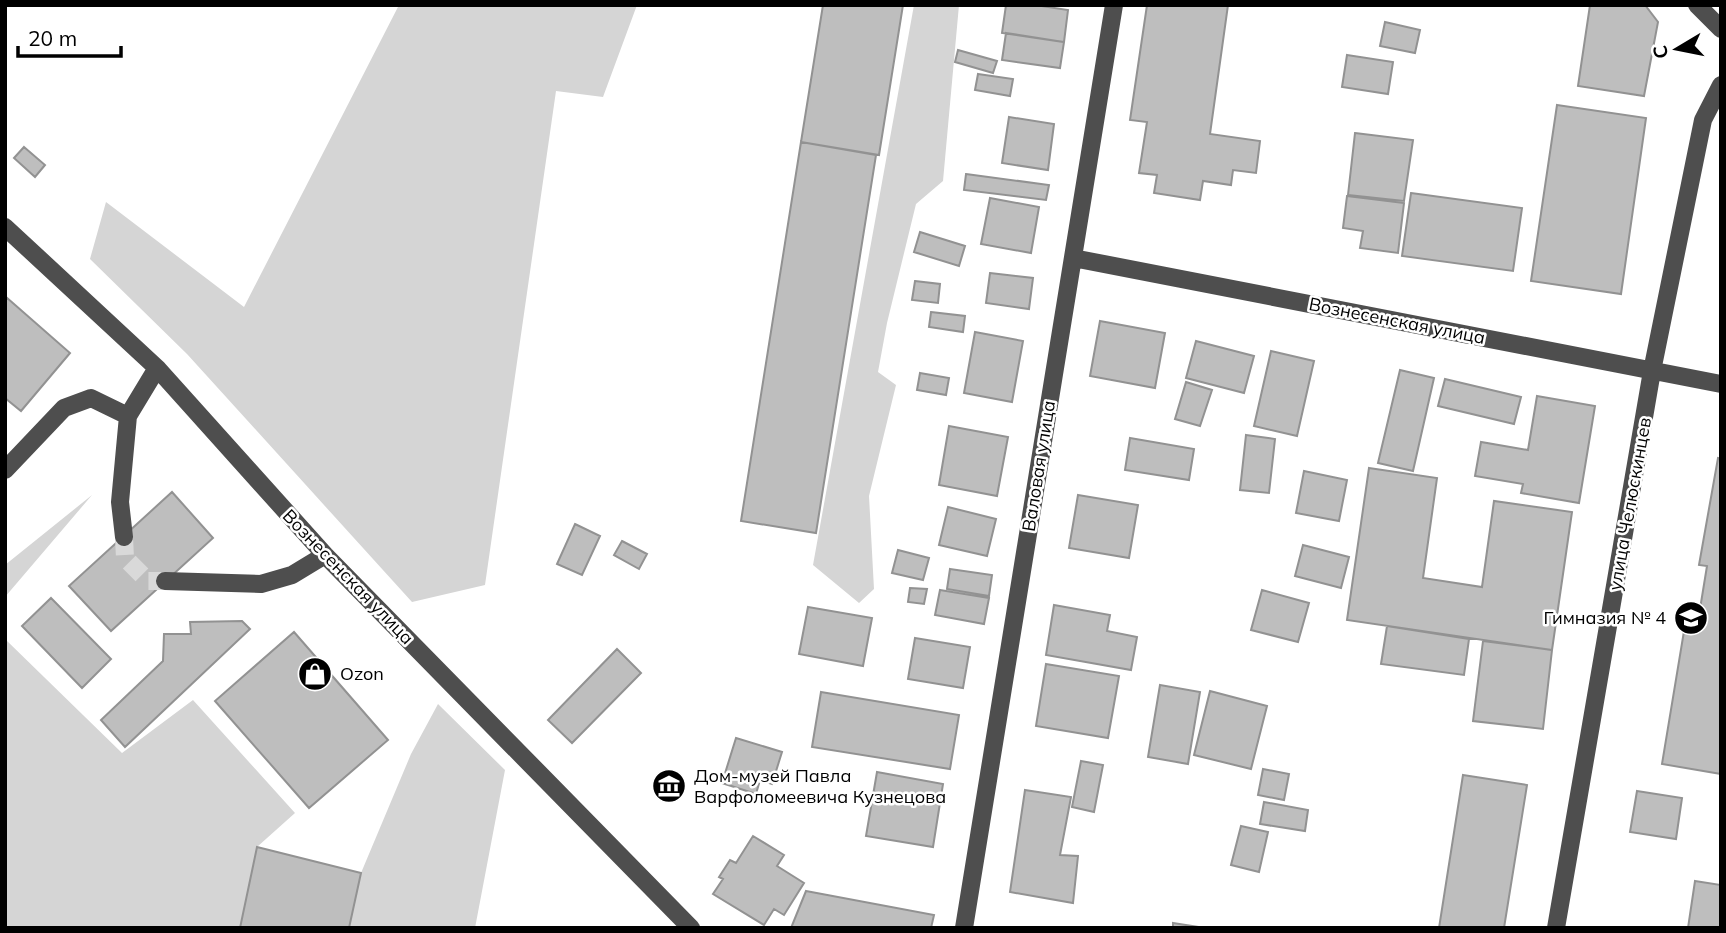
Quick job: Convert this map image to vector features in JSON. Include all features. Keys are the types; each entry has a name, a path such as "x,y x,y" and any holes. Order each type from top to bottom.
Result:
{"street":[{"name":"Валовая улица","path":"964,928 1114,5"},
{"path":"1697,5 1721,29"},
{"name":"улица Челюскинцев","path":"1556,928 1652,371 1703,120 1721,85"},
{"name":"Вознесенская улица","path":"5,227 157,368 325,555 691,928"},
{"name":"Вознесенская улица","path":"1073,258 1721,384"},
{"path":"124,537 120,502 128,416 157,368"},
{"path":"5,470 64,408 91,398 128,416"},
{"path":"165,581 261,584 292,575 325,555"}],"shaded area":[{"path":"399,5 637,5 603,97 556,91 485,585 412,602 187,354 90,259 106,202 244,307"},
{"path":"914,5 959,5 943,181 916,204 878,372 896,385 869,496 874,589 859,603 813,565"},
{"path":"92,495 5,597 5,565"},
{"path":"5,639 122,753 193,700 295,813 257,847 240,928 5,928"},
{"path":"438,704 505,770 475,928 349,928 361,873 411,754"}],"building":[{"path":"823,5 903,5 879,155 801,142"},
{"path":"1006,5 1035,5 1068,10 1064,42 1002,33"},
{"path":"1147,5 1228,5 1210,134 1260,141 1256,173 1233,170 1231,185 1203,181 1200,200 1154,193 1157,175 1139,173 1147,122 1130,120"},
{"path":"1590,5 1645,5 1658,22 1644,96 1578,86"},
{"path":"1385,22 1420,30 1415,53 1380,46"},
{"path":"1006,33 1064,42 1060,68 1002,60"},
{"path":"958,50 997,61 993,73 955,62"},
{"path":"1347,55 1393,62 1388,94 1342,87"},
{"path":"978,74 1013,79 1010,96 975,90"},
{"path":"1557,105 1646,118 1621,294 1531,281"},
{"path":"1009,117 1054,124 1048,170 1002,163"},
{"path":"1355,133 1413,140 1404,201 1348,195"},
{"path":"801,142 876,155 816,533 741,521"},
{"path":"24,147 45,165 35,177 14,158"},
{"path":"966,174 1049,185 1046,200 964,190"},
{"path":"1411,193 1522,208 1513,271 1402,256"},
{"path":"1347,196 1404,203 1398,253 1360,248 1363,231 1343,228"},
{"path":"990,198 1039,207 1031,253 981,244"},
{"path":"920,232 965,246 959,266 914,252"},
{"path":"990,273 1033,278 1029,309 986,303"},
{"path":"915,281 940,284 938,303 912,300"},
{"path":"6,297 70,353 21,411 5,398"},
{"path":"931,312 965,316 963,332 929,327"},
{"path":"1100,321 1165,333 1155,388 1090,376"},
{"path":"975,332 1023,341 1012,402 964,393"},
{"path":"1196,341 1254,356 1244,393 1186,378"},
{"path":"1271,351 1314,361 1297,436 1254,426"},
{"path":"1400,370 1434,378 1413,471 1378,463"},
{"path":"920,373 949,378 946,395 917,390"},
{"path":"1445,379 1521,397 1514,424 1438,406"},
{"path":"1186,382 1212,390 1200,426 1175,419"},
{"path":"1537,396 1595,406 1579,503 1521,493 1523,484 1475,476 1481,442 1528,450"},
{"path":"949,426 1008,437 997,496 939,485"},
{"path":"1246,435 1275,439 1269,493 1240,490"},
{"path":"1130,438 1194,449 1189,480 1125,470"},
{"path":"1718,458 1721,459 1721,774 1662,764 1688,607 1700,609 1707,566 1699,565"},
{"path":"1369,468 1437,478 1423,578 1482,587 1494,501 1572,512 1552,650 1347,620"},
{"path":"1304,471 1347,480 1339,521 1296,513"},
{"path":"172,492 213,538 111,631 69,586"},
{"path":"1078,495 1138,505 1129,558 1069,548"},
{"path":"948,507 996,519 987,556 939,545"},
{"path":"575,524 600,536 582,575 557,564"},
{"path":"622,541 647,554 639,569 614,555"},
{"path":"1303,545 1349,557 1341,588 1295,576"},
{"path":"898,550 929,558 923,580 892,573"},
{"path":"950,569 992,575 989,596 947,589"},
{"path":"910,588 927,589 924,604 908,602"},
{"path":"940,590 989,598 984,624 935,615"},
{"path":"1262,590 1309,603 1298,642 1251,630"},
{"path":"51,598 111,659 82,688 22,626"},
{"path":"1054,605 1110,615 1107,631 1137,637 1131,670 1046,655"},
{"path":"808,607 872,618 863,666 799,654"},
{"path":"242,621 250,629 125,747 101,720 163,661 164,634 191,634 190,622"},
{"path":"1387,626 1469,639 1464,675 1381,664"},
{"path":"294,632 388,740 309,808 215,701"},
{"path":"915,638 970,647 963,688 908,679"},
{"path":"1483,641 1552,650 1543,729 1473,721"},
{"path":"617,649 641,673 572,743 548,720"},
{"path":"1046,664 1119,676 1108,738 1036,726"},
{"path":"1160,685 1200,692 1188,764 1148,757"},
{"path":"1210,691 1267,706 1251,769 1194,755"},
{"path":"821,692 959,715 950,769 812,747"},
{"path":"736,738 782,752 772,784 760,780 756,794 722,783"},
{"path":"1081,761 1103,765 1094,812 1072,807"},
{"path":"1263,769 1289,774 1284,800 1258,795"},
{"path":"877,772 943,784 933,847 866,836"},
{"path":"1463,775 1527,785 1504,928 1439,928"},
{"path":"1025,790 1071,797 1060,855 1078,856 1073,903 1010,892"},
{"path":"1637,791 1682,798 1676,839 1630,832"},
{"path":"1264,802 1308,810 1305,831 1260,824"},
{"path":"1241,826 1268,832 1259,872 1231,865"},
{"path":"753,836 784,855 777,866 804,883 784,915 774,909 764,925 713,894 723,879 719,877 730,860 736,863"},
{"path":"257,847 361,873 349,928 240,928"},
{"path":"1695,881 1721,885 1721,928 1688,928"},
{"path":"806,891 934,915 931,928 791,928"},
{"path":"1173,923 1205,928 1173,928"}],"tunnel":[{"path":"124,537 125,558 148,581 165,581"}],"place":[{"name":"Гимназия № 4","path":"1691,618"},
{"name":"Ozon","path":"315,674"},
{"name":"Дом-музей Павла Варфоломеевича Кузнецова","path":"669,786"}]}
